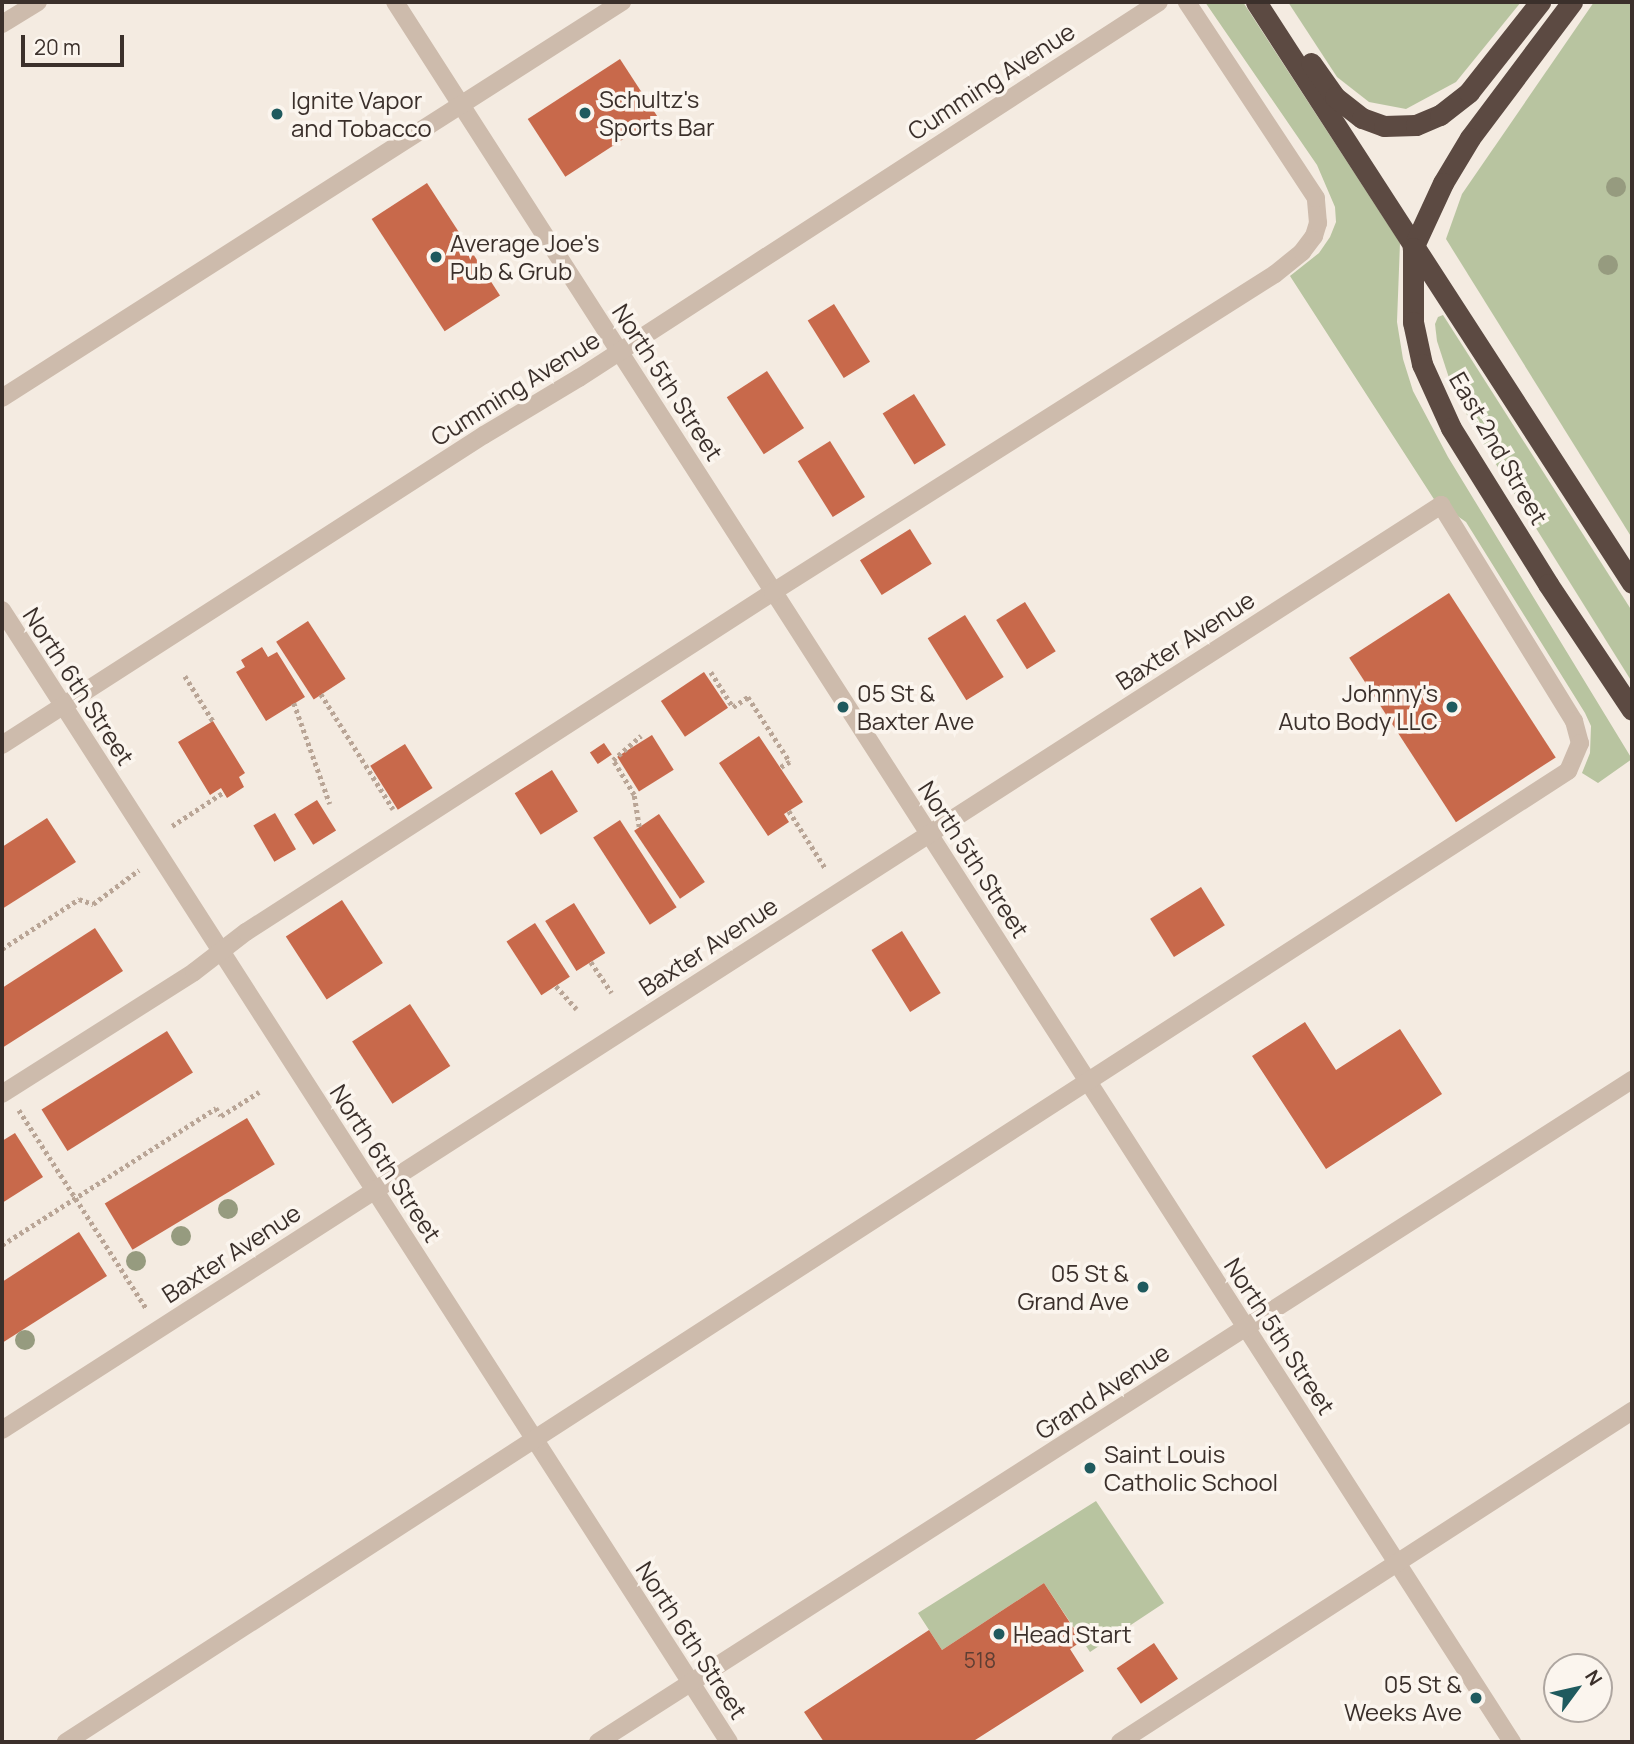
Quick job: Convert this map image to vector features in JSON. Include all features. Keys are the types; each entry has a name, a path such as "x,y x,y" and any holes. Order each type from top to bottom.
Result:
{"highway":[{"path":"1256,2 1413,247"},
{"path":"1270,2 1335,97 1362,118 1395,127 1428,121 1459,102 1499,58 1540,2"},
{"path":"1413,247 1443,183 1470,138 1572,2"},
{"name":"East 2nd Street","path":"1413,247 1632,583"},
{"name":"East 2nd Street","path":"1413,247 1413,322 1422,365 1451,428 1632,710"}],"street":[{"path":"2,24 38,2"},
{"name":"North 5th Street","path":"395,2 1512,1742"},
{"path":"2,398 622,2"},
{"name":"Cumming Avenue","path":"2,745 484,435 620,352 1159,2"},
{"path":"4,1092 194,972 220,951 773,592 1290,263 1314,236 1318,223 1316,198 1187,2"},
{"name":"Baxter Avenue","path":"2,1430 1441,505 1574,721 1580,744 1568,771 1087,1081"},
{"name":"North 6th Street","path":"2,610 729,1742"},
{"name":"Grand Avenue","path":"598,1742 1632,1080"},
{"path":"66,1742 1087,1081"},
{"path":"1120,1742 1632,1410"}],"path":[{"path":"711,672 733,707 748,697 790,762 780,768"},
{"path":"185,676 213,721"},
{"path":"321,694 406,830"},
{"path":"294,704 330,804"},
{"path":"639,827 634,794 613,760 641,737"},
{"path":"2,949 79,899 93,904 126,883 153,847 224,792"},
{"path":"789,811 839,891"},
{"path":"591,962 612,993"},
{"path":"556,986 577,1009"},
{"path":"2,1245 216,1108 221,1116 259,1091"},
{"path":"4,1092 76,1197 158,1329"}],"green space":[{"path":"1205,2 1243,2 1400,243 1397,322 1403,359 1413,391 1448,457 1632,759 1598,783 1582,773 1590,753 1591,726 1585,713 1466,522 1446,508 1439,507 1290,276 1319,253 1330,237 1336,222 1335,207 1317,165"},
{"path":"1288,2 1521,2 1456,82 1406,109 1369,102 1337,77"},
{"path":"1594,2 1632,2 1632,538 1446,239 1462,194"},
{"path":"1443,315 1632,611 1632,682 1474,429 1450,381 1437,341 1435,324 1438,317"},
{"path":"1096,1501 1164,1603 1090,1652 1044,1583 942,1650 918,1613"}],"building":[{"path":"620,59 658,117 565,177 528,119"},
{"name":"Average Joe's Pub & Grub","path":"427,183 500,295 445,331 372,219"},
{"path":"834,304 870,362 844,378 808,320"},
{"path":"767,371 804,428 764,454 727,397"},
{"path":"914,394 946,445 914,464 883,414"},
{"path":"830,441 865,497 833,517 798,461"},
{"path":"910,529 932,564 882,595 860,560"},
{"name":"Johnny's Auto Body LLC","path":"1449,593 1556,757 1456,822 1349,658"},
{"path":"1025,602 1056,651 1027,669 996,620"},
{"path":"965,615 1004,677 966,700 928,638"},
{"path":"308,621 346,679 314,700 276,642"},
{"path":"262,647 268,657 277,652 305,697 266,721 236,672 245,667 241,660"},
{"path":"704,672 728,708 685,737 661,701"},
{"path":"213,721 245,773 239,777 244,787 227,798 221,788 210,795 178,742"},
{"path":"652,735 674,770 639,791 617,757"},
{"path":"759,736 803,802 784,814 789,822 768,836 719,763"},
{"path":"604,743 612,755 598,764 590,753"},
{"path":"405,744 433,788 398,810 370,766"},
{"path":"552,770 578,812 541,835 515,793"},
{"path":"317,800 336,831 313,845 294,814"},
{"path":"275,813 296,849 274,862 253,826"},
{"path":"659,814 705,882 680,899 634,831"},
{"path":"47,818 76,862 2,909 2,847"},
{"path":"620,820 677,907 650,925 593,837"},
{"path":"1201,887 1225,925 1174,957 1150,919"},
{"path":"342,900 383,963 327,999 286,936"},
{"path":"574,903 605,953 576,971 545,921"},
{"path":"535,923 570,977 541,995 506,942"},
{"path":"95,928 123,971 2,1048 2,988"},
{"path":"902,931 941,993 910,1012 871,950"},
{"path":"410,1004 450,1066 392,1104 352,1042"},
{"path":"1305,1022 1336,1070 1400,1029 1442,1094 1326,1169 1252,1056"},
{"path":"167,1031 193,1073 67,1151 41,1109"},
{"path":"247,1118 275,1164 133,1250 105,1203"},
{"path":"15,1133 43,1177 2,1203 2,1141"},
{"path":"79,1232 107,1276 2,1343 2,1282"},
{"name":"Head Start","path":"1044,1583 1082,1641 1070,1649 1084,1671 972,1742 824,1742 804,1712 929,1630 942,1650"},
{"path":"1154,1643 1178,1679 1141,1704 1117,1668"}],"place":[{"name":"Schultz's Sports Bar","path":"585,113"},
{"name":"Ignite Vapor and Tobacco","path":"277,114"},
{"name":"Average Joe's Pub & Grub","path":"436,257"},
{"name":"05 St & Baxter Ave","path":"843,707"},
{"name":"Johnny's Auto Body LLC","path":"1452,707"},
{"name":"05 St & Grand Ave","path":"1143,1287"},
{"name":"Saint Louis Catholic School","path":"1090,1468"},
{"name":"Head Start","path":"999,1634"},
{"name":"05 St & Weeks Ave","path":"1476,1698"}]}
